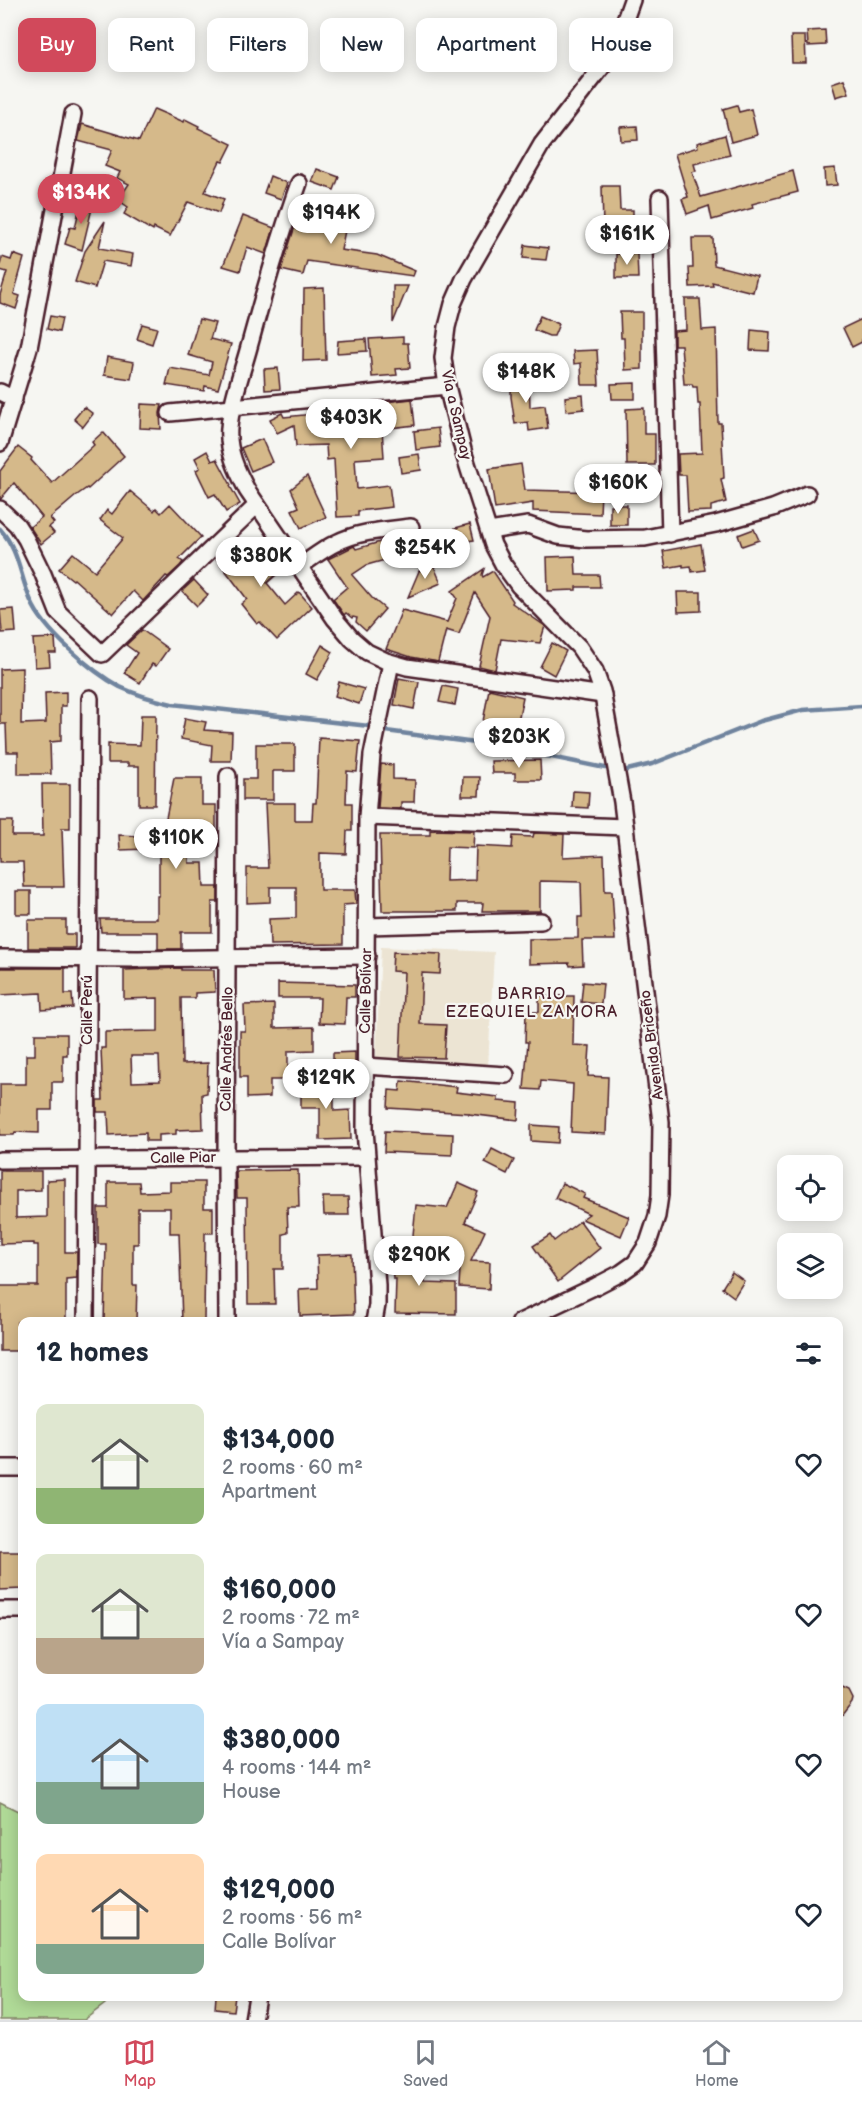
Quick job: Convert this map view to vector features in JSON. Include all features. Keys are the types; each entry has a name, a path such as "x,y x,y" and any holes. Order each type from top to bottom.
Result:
{"street":[{"name":"Vía a Sampay","path":"603,695 595,671 583,653 519,586 503,564 489,531 464,454 447,386 443,358 453,304 464,279 542,144 587,89 616,45 632,0"},
{"path":"0,443 7,396 29,348 73,114"},
{"path":"299,183 282,232 229,429 236,468 247,490 335,620 367,652 391,663 472,678 603,695"},
{"path":"660,198 670,534"},
{"path":"170,413 447,386"},
{"path":"489,531 528,525 558,536 586,539 645,538 670,534 773,508 807,494"},
{"path":"0,509 17,525 26,539 58,612 102,654 257,505"},
{"path":"299,567 336,542 347,538 373,531 411,527"},
{"name":"Calle Bolívar","path":"375,1317 377,1285 366,1157 367,817 372,755 391,663"},
{"name":"Avenida Briceño","path":"531,1317 621,1274 635,1263 648,1243 657,1216 662,1122 625,827 603,695"},
{"name":"Calle Perú","path":"86,1317 90,698"},
{"name":"Calle Andrés Bello","path":"227,1317 228,776"},
{"path":"367,817 625,827"},
{"path":"367,926 541,921"},
{"path":"0,958 367,956"},
{"path":"365,1066 506,1075"},
{"name":"Calle Piar","path":"0,1160 366,1157"},
{"path":"0,1468 18,1468"},
{"path":"0,1610 18,1611"},
{"path":"253,2020 256,2001"}],"shaded area":[{"path":"381,947 494,952 488,1067 376,1061"}],"green space":[{"path":"0,1802 18,1811 18,2001 107,2001 84,2020 0,2020"}],"building":[{"path":"825,30 826,45 808,46 807,31"},
{"path":"791,36 805,36 806,63 792,63"},
{"path":"844,79 849,93 836,97 832,83"},
{"path":"737,105 739,112 751,109 757,135 731,142 723,109"},
{"path":"154,109 184,122 185,119 199,126 198,128 232,144 223,162 220,161 205,192 224,199 219,213 188,202 170,236 154,228 153,231 124,214 128,207 118,200 129,184 117,178 120,172 105,166 112,150 78,141 82,124 139,141"},
{"path":"637,126 638,140 621,141 620,127"},
{"path":"725,135 730,155 694,164 696,171 692,172 701,197 793,171 798,192 752,204 753,208 712,220 709,206 687,214 682,199 688,197 675,154 698,147 697,143"},
{"path":"835,168 837,185 825,186 824,169"},
{"path":"317,169 339,177 334,190 312,182"},
{"path":"270,176 287,183 281,199 264,193"},
{"path":"602,186 619,186 620,210 633,210 633,228 603,229"},
{"path":"82,197 94,200 82,250 65,244 70,227 75,228"},
{"path":"324,199 350,206 341,250 377,255 415,271 413,276 307,261 303,275 281,270 298,217 318,223"},
{"path":"243,216 274,228 266,254 247,247 240,271 223,266"},
{"path":"105,221 99,248 133,254 131,266 103,261 95,288 75,282 85,251"},
{"path":"692,238 713,238 714,265 757,276 753,292 712,282 713,286 690,287 689,268 693,268"},
{"path":"525,245 548,248 546,260 523,258"},
{"path":"13,254 24,258 14,294 20,296 16,309 0,303 7,272 0,270 2,257 11,260"},
{"path":"616,254 637,254 638,278 616,278"},
{"path":"393,286 408,286 393,323"},
{"path":"324,288 326,360 303,361 304,289"},
{"path":"685,299 700,299 702,330 716,329 718,423 721,423 724,478 721,479 726,502 711,506 711,511 688,512 686,475 679,475 678,454 702,453 697,387 684,384 681,345 674,345 674,331 686,330"},
{"path":"620,312 642,312 642,369 625,370"},
{"path":"50,316 62,318 59,332 47,329"},
{"path":"540,316 559,324 554,336 534,330"},
{"path":"199,319 215,323 210,339 231,344 218,389 205,386 204,391 166,385 170,368 209,375 212,362 188,355"},
{"path":"862,319 862,342 852,347 843,328"},
{"path":"142,324 157,328 152,344 137,339"},
{"path":"751,330 770,332 769,351 750,350"},
{"path":"403,337 403,343 408,343 410,368 396,369 397,375 372,377 369,339"},
{"path":"366,339 367,351 337,353 338,341"},
{"path":"597,350 599,385 582,385 581,363 574,364 573,351"},
{"path":"107,357 134,362 131,379 104,375"},
{"path":"278,368 280,389 265,390 264,369"},
{"path":"511,374 529,374 530,407 545,405 548,428 529,431 528,422 515,424 511,397"},
{"path":"635,383 635,399 612,399 611,384"},
{"path":"583,395 584,409 566,411 565,397"},
{"path":"412,399 415,425 382,429 384,457 355,459 357,489 389,485 392,507 358,511 358,516 337,517 334,459 327,460 326,445 296,446 294,425 277,433 270,419 282,413 284,417 314,414 315,416 310,420 387,416 385,402"},
{"path":"141,404 162,405 161,429 140,428"},
{"path":"84,407 93,414 83,427 74,419"},
{"path":"644,408 644,434 655,434 655,465 627,465 626,409"},
{"path":"438,428 440,447 416,450 414,431"},
{"path":"103,432 124,456 88,489 77,495 50,518 54,523 49,527 54,533 41,544 30,527 42,517 14,483 0,500 0,471 18,447 32,458 31,460 52,483 94,445 92,442"},
{"path":"262,439 272,462 251,471 241,448"},
{"path":"207,451 212,461 217,459 240,504 226,512 215,494 209,497 196,470 200,468 195,458"},
{"path":"419,454 421,470 401,473 399,457"},
{"path":"521,464 525,490 601,492 600,514 533,511 533,503 495,509 489,469"},
{"path":"307,476 326,517 301,528 292,510 299,507 291,489"},
{"path":"130,491 154,511 156,508 161,513 170,504 201,537 179,559 183,562 180,566 168,577 166,576 143,601 133,591 113,614 74,579 59,569 73,553 95,571 123,538 100,520 107,510 112,514"},
{"path":"610,505 627,505 627,525 610,525"},
{"path":"470,524 474,540 459,542 455,528"},
{"path":"754,529 759,540 742,546 738,535"},
{"path":"238,537 253,555 263,546 271,562 275,561 282,570 267,583 285,605 299,592 312,607 277,640 260,622 257,624 241,604 247,599 216,558"},
{"path":"412,537 413,546 393,549 392,539"},
{"path":"380,542 385,560 367,565 352,575 385,609 366,631 356,622 357,618 352,618 346,613 344,615 333,599 347,587 328,559 354,546 356,549"},
{"path":"701,544 705,570 692,572 691,566 683,567 683,565 666,568 663,551"},
{"path":"575,556 576,575 599,575 600,587 576,587 576,590 548,591 547,557"},
{"path":"433,564 441,583 408,597 419,571"},
{"path":"484,569 483,577 493,571 513,601 512,603 545,626 540,643 501,639 495,670 479,666 490,616 475,593 459,634 446,630 438,662 386,649 402,610 447,622 457,598 452,591"},
{"path":"194,580 208,595 197,606 182,591"},
{"path":"677,592 701,592 701,611 678,612"},
{"path":"14,609 16,632 2,633 0,610"},
{"path":"142,630 168,649 156,666 152,664 140,683 124,673 137,653 126,645"},
{"path":"55,638 56,653 49,653 50,666 35,667 33,639"},
{"path":"552,643 566,651 554,675 540,667"},
{"path":"322,645 333,652 317,680 306,674"},
{"path":"22,668 21,724 46,723 45,693 66,692 66,706 61,706 61,741 50,742 51,774 18,774 18,752 7,752 6,724 0,724 0,669"},
{"path":"399,678 419,682 414,709 394,705"},
{"path":"339,682 364,689 359,704 335,696"},
{"path":"443,686 458,689 455,705 439,702"},
{"path":"489,689 523,697 518,721 529,723 527,735 482,727"},
{"path":"141,715 156,715 155,805 139,805 139,766 128,766 128,763 108,763 108,744 140,745"},
{"path":"185,718 206,722 204,730 232,732 231,761 211,761 212,745 181,739"},
{"path":"319,738 360,741 357,772 347,771 346,803 352,803 352,831 347,831 346,854 320,853 320,890 355,890 356,904 343,905 343,944 270,945 269,919 296,918 296,887 270,887 270,902 247,903 247,868 268,868 265,803 295,803 295,820 312,820 313,803 316,803"},
{"path":"256,744 295,744 295,771 273,771 273,800 243,800 243,779 256,779"},
{"path":"540,760 541,780 515,780 515,773 492,773 491,761"},
{"path":"381,764 393,765 393,779 415,780 414,802 401,802 401,809 378,808"},
{"path":"463,777 480,777 479,796 462,796"},
{"path":"174,778 202,778 202,805 216,805 216,832 189,833 189,863 203,863 204,887 218,887 218,902 212,902 212,932 181,932 181,949 158,949 158,932 101,932 100,919 157,919 159,853 147,853 147,849 120,850 119,835 159,837 159,828 164,828"},
{"path":"42,784 70,784 70,828 62,828 64,887 24,887 23,862 0,862 0,821 13,821 12,836 43,836"},
{"path":"573,791 589,792 588,808 572,807"},
{"path":"430,830 474,831 473,848 447,847 446,881 475,880 476,846 512,848 513,836 533,837 534,833 564,834 563,857 604,855 605,891 612,891 615,940 582,940 583,965 529,964 529,939 578,938 578,917 582,917 581,882 540,881 540,911 482,911 483,903 457,903 457,911 382,911 380,835 430,835"},
{"path":"16,891 31,891 31,914 16,914"},
{"path":"28,920 66,920 66,934 75,934 75,948 28,948"},
{"path":"393,952 441,954 440,974 422,973 420,1024 446,1025 444,1058 400,1057 404,972 392,971"},
{"path":"0,968 65,968 65,994 72,994 73,1008 42,1010 41,993 0,995"},
{"path":"181,968 181,970 214,970 215,992 195,993 195,998 181,998 182,1064 208,1063 207,1093 202,1094 203,1129 176,1130 176,1134 159,1135 159,1141 146,1141 146,1133 109,1135 108,1112 97,1112 97,1100 103,1100 101,1048 105,1048 105,1032 158,1031 158,998 124,999 124,970","holes":["131,1056 159,1056 160,1081 132,1082"]},
{"path":"583,982 603,984 601,1004 581,1002"},
{"path":"278,983 355,985 355,997 346,997 345,1024 319,1023 320,998 278,998"},
{"path":"539,996 574,996 573,1045 590,1046 588,1076 608,1077 606,1134 571,1132 573,1084 541,1081 540,1090 524,1089 528,1042 525,1042 526,1012 539,1012"},
{"path":"274,1004 274,1028 314,1027 314,1050 288,1051 288,1080 270,1080 270,1097 247,1098 247,1077 240,1077 240,1031 245,1031 244,1005"},
{"path":"35,1034 67,1034 67,1055 63,1055 63,1082 52,1082 52,1110 39,1110 39,1133 15,1132 14,1135 0,1135 0,1084 26,1084 26,1055 35,1055"},
{"path":"355,1052 355,1068 333,1069 333,1053"},
{"path":"401,1081 457,1087 456,1092 498,1097 498,1101 519,1103 518,1120 469,1113 388,1108 389,1090 400,1091"},
{"path":"301,1082 334,1082 334,1111 350,1110 351,1139 320,1140 320,1108 301,1108"},
{"path":"531,1125 559,1127 558,1143 531,1141"},
{"path":"385,1131 453,1134 452,1155 384,1152"},
{"path":"492,1149 514,1160 507,1174 485,1163"},
{"path":"298,1170 299,1207 287,1207 288,1233 283,1234 283,1269 274,1269 275,1304 248,1304 247,1198 237,1198 236,1171"},
{"path":"0,1171 41,1171 41,1190 16,1191 16,1218 47,1217 47,1180 65,1179 65,1252 77,1252 77,1278 66,1279 66,1317 18,1317 18,1351 0,1351 0,1286 38,1286 38,1245 34,1243 0,1244"},
{"path":"108,1182 139,1182 140,1192 170,1191 170,1182 204,1182 204,1208 213,1208 213,1233 205,1233 204,1317 182,1317 179,1233 170,1233 170,1208 138,1208 138,1244 133,1244 133,1285 137,1285 136,1317 104,1317 106,1244 98,1244 98,1208 108,1208"},
{"path":"458,1183 478,1192 465,1222 485,1231 471,1261 490,1262 489,1289 459,1287 461,1249 412,1245 416,1205 447,1208"},
{"path":"562,1183 585,1194 583,1198 629,1217 621,1236 582,1219 589,1214 555,1198"},
{"path":"323,1197 348,1197 349,1215 324,1215"},
{"path":"580,1221 600,1248 558,1282 533,1246 550,1235 554,1241"},
{"path":"422,1248 425,1283 456,1284 456,1314 395,1313 396,1279 393,1279 391,1250"},
{"path":"352,1254 354,1314 300,1316 299,1289 318,1288 317,1255"},
{"path":"732,1272 744,1281 734,1297 722,1288"},
{"path":"0,1552 18,1552 18,1589 0,1590"},
{"path":"843,1688 849,1691 853,1699 843,1715"},
{"path":"216,2001 234,2001 233,2011 215,2009"}],"waterway":[{"path":"0,529 12,546 31,601 46,625 83,661 120,687 172,704 369,726"},
{"path":"627,770 652,764 761,721 803,710 862,706"},
{"path":"386,731 498,746 605,768"}],"district":[{"name":"BARRIO EZEQUIEL ZAMORA","path":"532,1003"}]}
